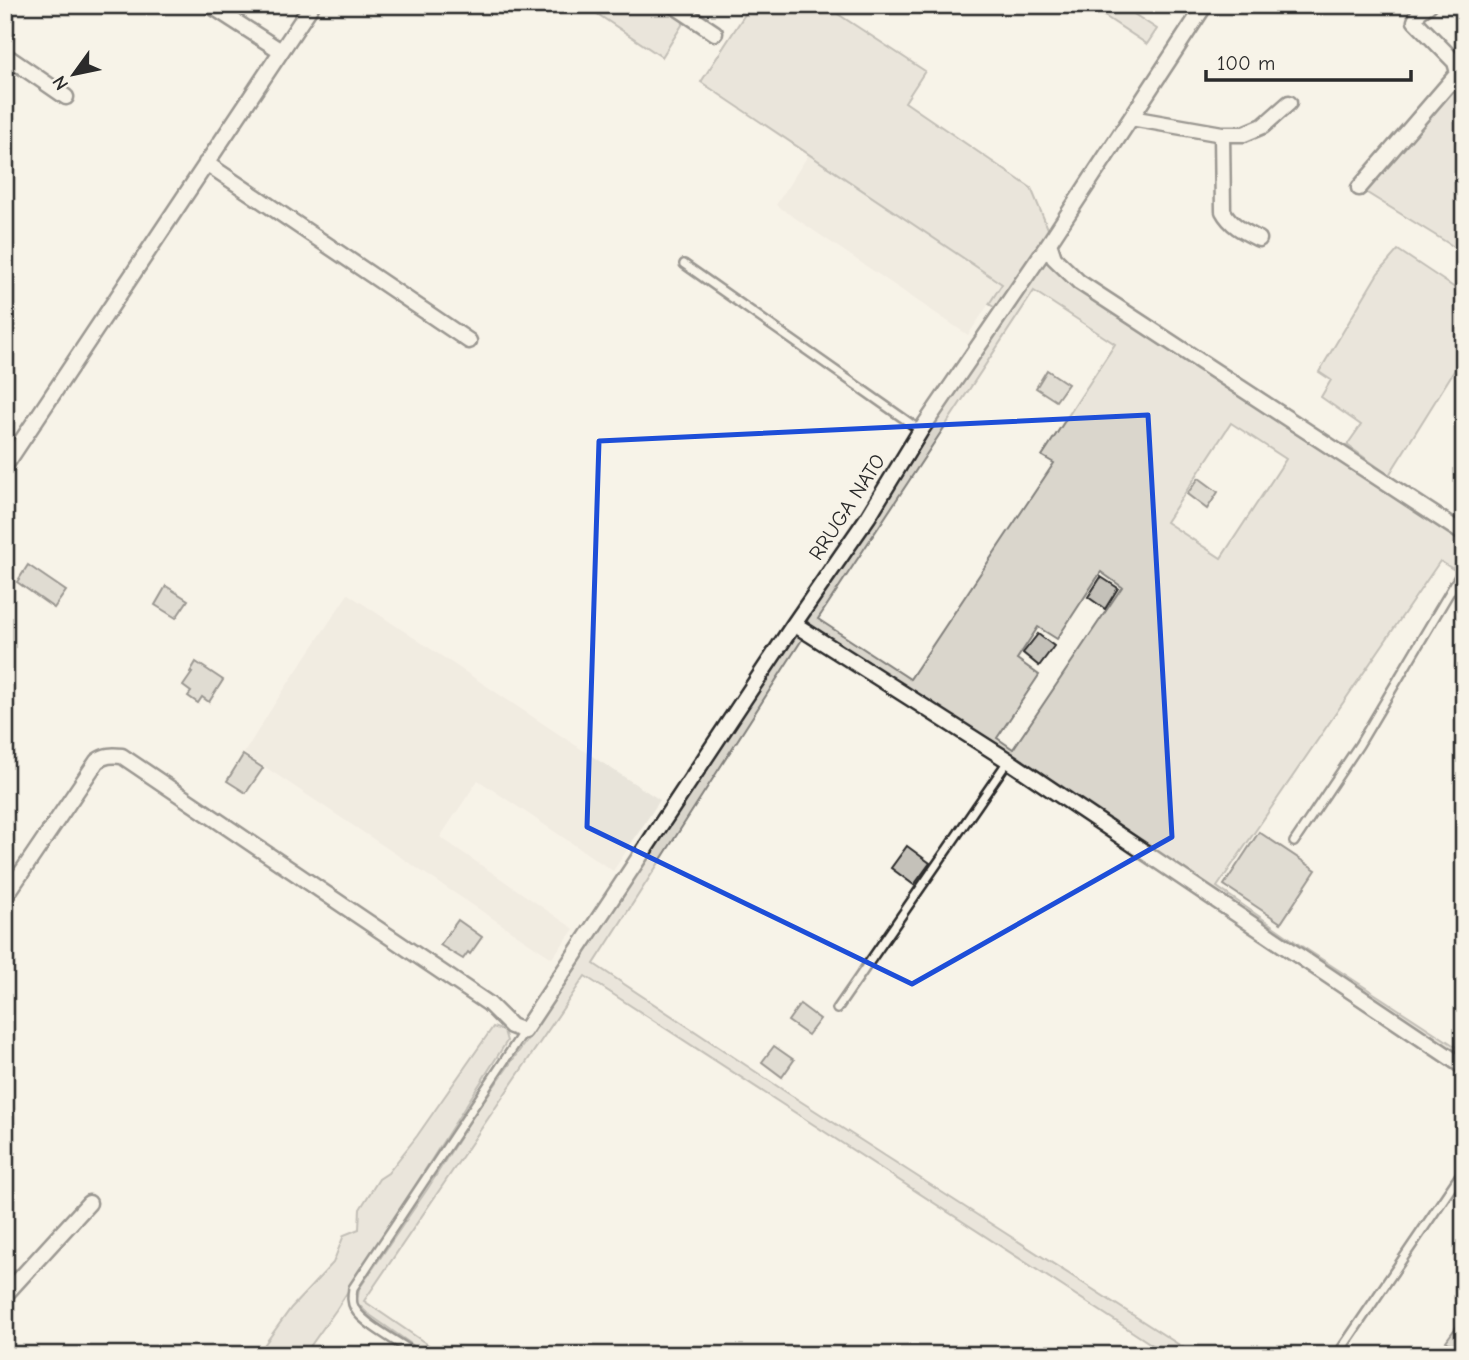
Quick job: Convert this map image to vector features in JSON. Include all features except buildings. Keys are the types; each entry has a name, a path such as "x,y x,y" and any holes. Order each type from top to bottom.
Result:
{"street":[{"path":"210,5 281,51"},
{"path":"5,466 312,5"},
{"path":"673,5 715,33"},
{"name":"RRUGA NATO","path":"524,1031 868,517 921,430 1049,243 1205,5"},
{"path":"1359,188 1458,73 1455,62 1415,21 1419,12 1429,5"},
{"path":"5,55 66,97"},
{"path":"1131,118 1222,134 1244,134 1263,126 1289,103"},
{"path":"1222,134 1223,211 1236,226 1259,239"},
{"path":"206,163 469,341"},
{"path":"1049,243 1054,258 1079,282 1464,534"},
{"path":"794,624 1009,761 1464,1066"},
{"path":"5,897 97,761 111,755 122,756 489,1004 511,1026 524,1031"},
{"path":"5,1295 89,1203"}],"lane":[{"path":"684,264 921,430"},
{"path":"1294,842 1359,745 1464,568"},
{"path":"837,1009 1009,761"},
{"path":"418,1355 356,1312 351,1300 353,1287 524,1031"},
{"path":"1342,1348 1464,1169"}],"highlighted area":[{"path":"1148,415 1172,837 912,984 587,827 599,441"}],"shaded area":[{"path":"584,5 668,5 687,17 662,57"},
{"path":"751,5 824,5 925,71 905,102 1031,188 1049,231 997,309 989,304 1002,284 701,82"},
{"path":"1088,5 1120,5 1157,29 1147,44"},
{"path":"1458,73 1464,78 1464,253 1359,188"},
{"path":"809,154 1002,284 968,335 776,205"},
{"path":"1398,250 1458,290 1464,282 1464,355 1389,475 1347,445 1361,425 1321,397 1331,380 1319,372 1378,273"},
{"path":"1042,261 1050,263 1459,538 1463,550 1453,569 1440,561 1217,887 1300,945 1464,1052 1464,1062 1011,756 808,624 806,614 901,468","holes":["1034,291 1115,344 1042,456 1054,463 910,679 818,619","1231,423 1286,459 1221,558 1166,522","1101,572 1122,587 1013,749 997,738 1039,675 1017,659 1038,627 1057,639"]},
{"path":"348,594 660,800 613,871 478,780 440,837 574,929 552,958 244,753"},
{"path":"792,631 803,638 594,964 786,1092 1195,1355 1168,1355 585,976 364,1301 443,1355 427,1355 357,1303 359,1289 475,1113 529,1037"},
{"path":"493,1027 504,1031 507,1041 336,1310 304,1355 257,1355 291,1308 333,1263 344,1235 359,1229 360,1209 379,1179 388,1173 417,1136"}]}
